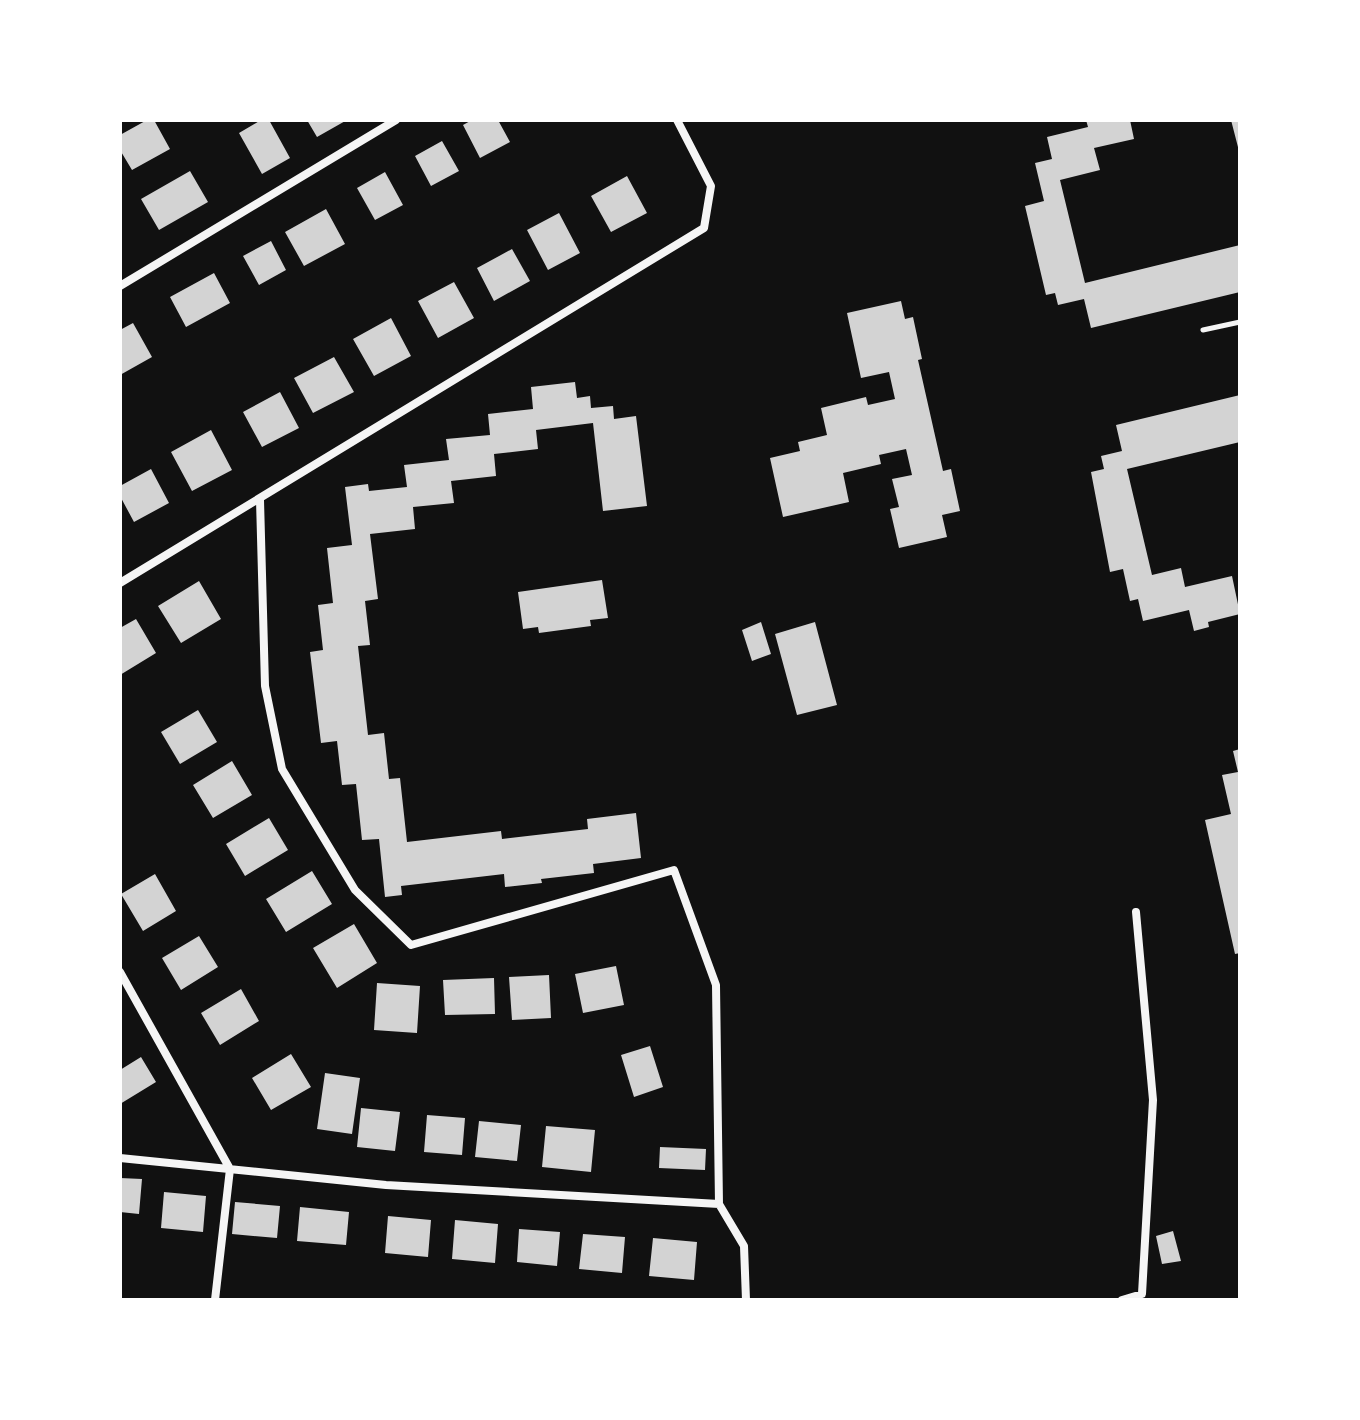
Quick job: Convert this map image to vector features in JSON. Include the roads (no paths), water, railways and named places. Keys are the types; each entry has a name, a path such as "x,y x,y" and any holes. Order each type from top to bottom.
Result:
{"street":[{"path":"120,286 396,120"},
{"path":"120,583 704,228 711,186 677,120"},
{"path":"260,500 265,686 282,769 355,890 411,945 674,870 716,985 719,1204 744,1246 746,1300"},
{"path":"1122,1300 1142,1294 1153,1100 1136,912"},
{"path":"120,972 230,1169 215,1300"},
{"path":"120,1158 386,1185 719,1204"}],"lane":[{"path":"1203,330 1240,322"}]}
